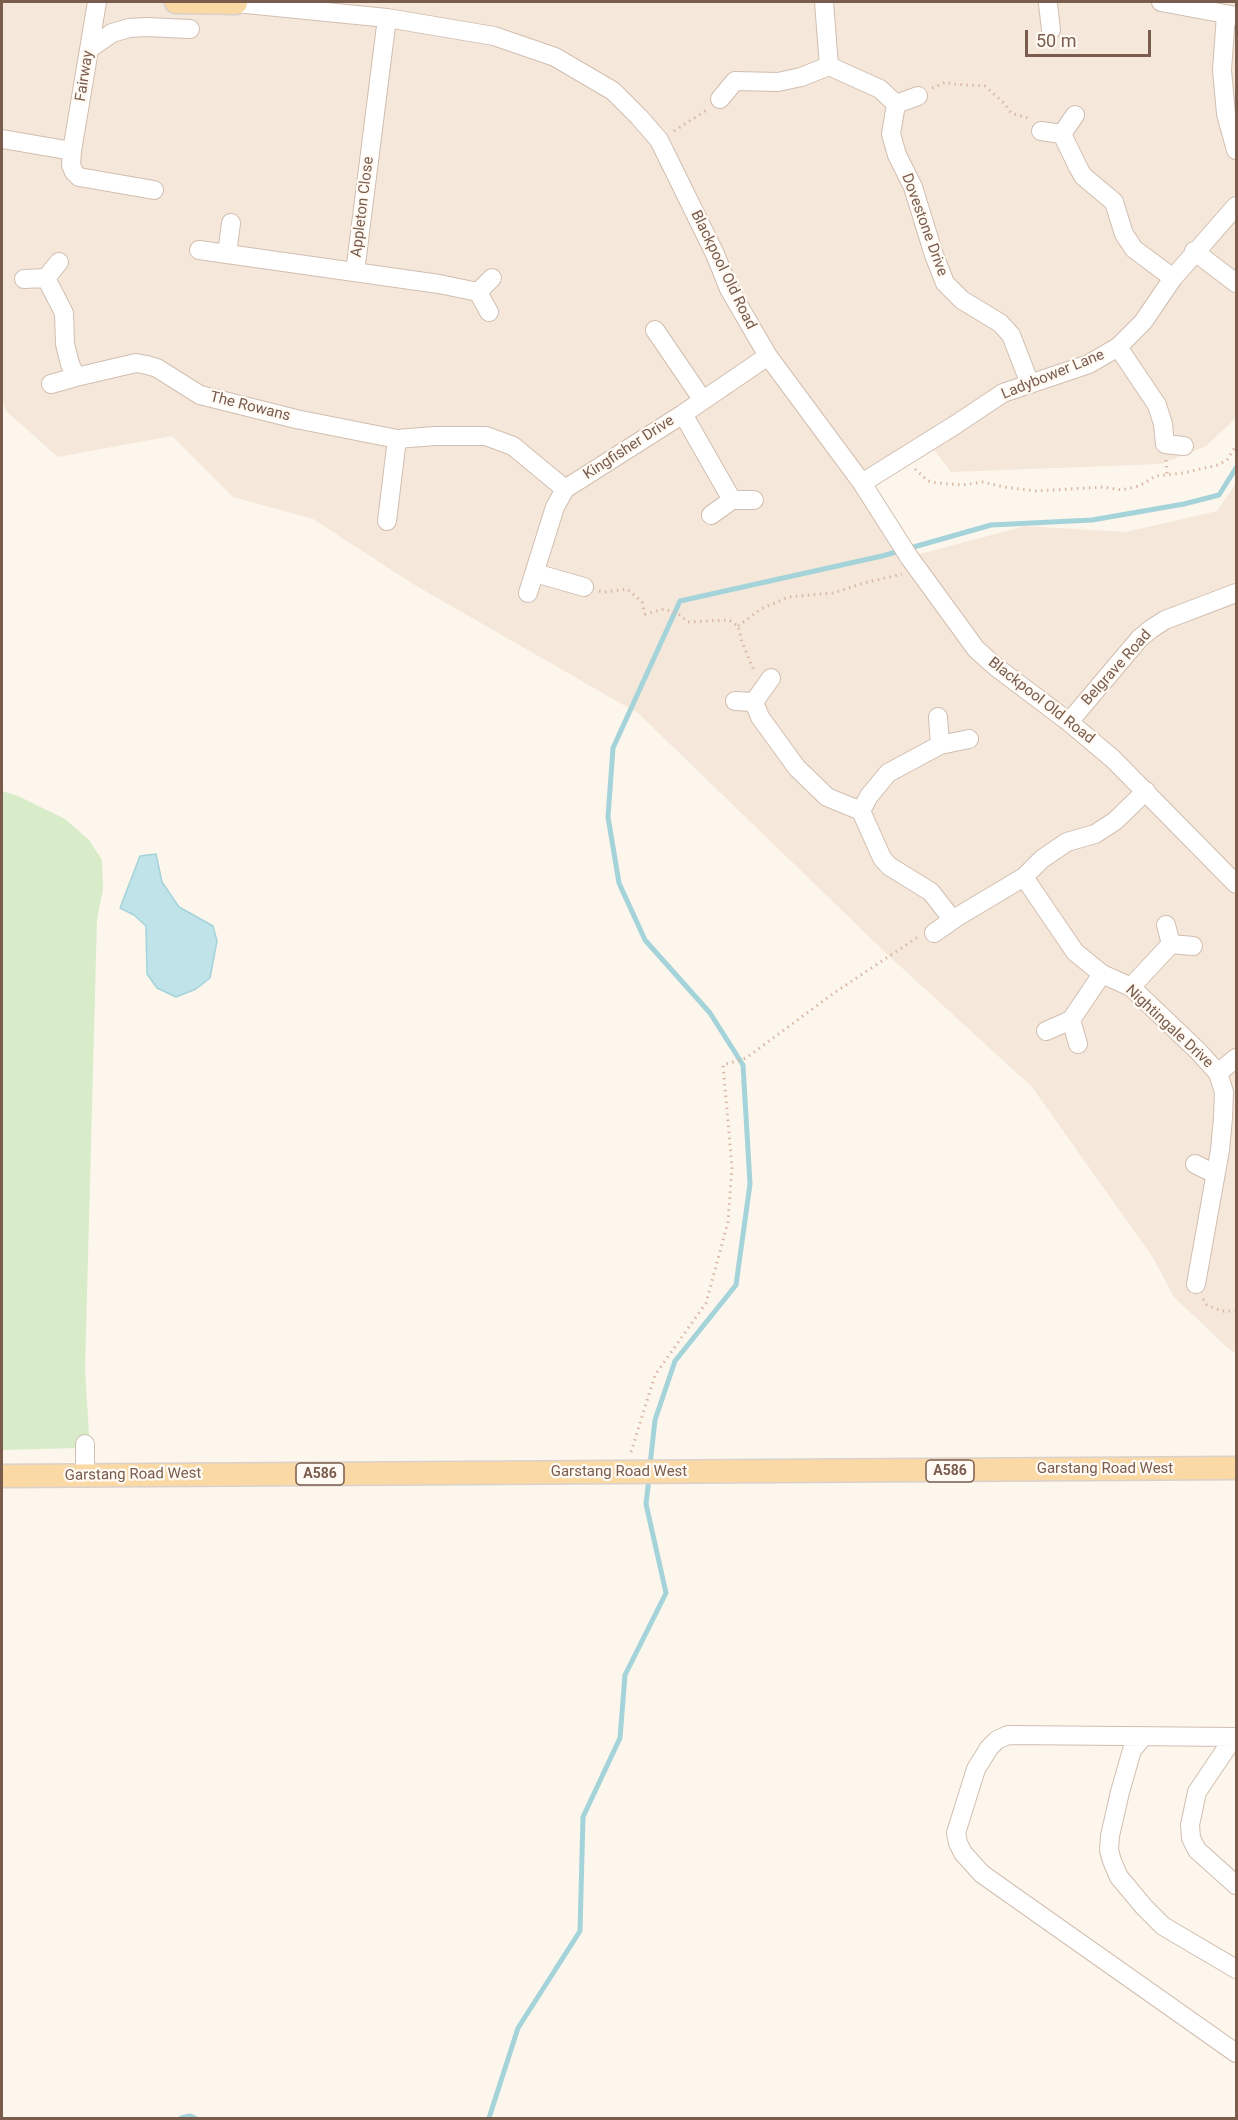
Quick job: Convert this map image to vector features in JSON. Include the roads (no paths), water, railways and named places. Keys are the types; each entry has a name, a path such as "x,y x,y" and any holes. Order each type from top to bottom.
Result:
{"main road":[{"name":"Blackpool Old Road","path":"176,2 236,2"},
{"name":"Garstang Road West","path":"2,1476 1236,1468"}],"street":[{"name":"Fairway","path":"97,2 71,165 79,177 154,190"},
{"name":"Blackpool Old Road","path":"236,2 387,18 494,36 555,57 613,91 659,140 715,254 729,289 768,356 862,483 907,554 976,649 996,668 1069,722 1113,759 1236,884"},
{"path":"824,2 830,66"},
{"path":"1049,2 1051,30"},
{"path":"1161,2 1231,15 1222,70 1226,114 1236,150"},
{"name":"Appleton Close","path":"387,18 355,272 478,292"},
{"path":"89,49 112,33 129,28 190,29"},
{"path":"720,99 731,73 778,82 801,77 830,66 879,89 896,104 918,96"},
{"name":"Dovestone Drive","path":"896,104 891,134 897,155 913,187 945,283 962,300 1000,323 1011,336 1030,384"},
{"path":"1062,134 1076,114"},
{"path":"1041,131 1062,134"},
{"path":"1062,134 1083,176 1113,202 1124,234 1134,249 1173,278"},
{"path":"2,139 72,151"},
{"name":"Ladybower Lane","path":"862,483 1003,393 1089,364 1118,347 1143,322 1194,251 1236,206"},
{"path":"227,254 231,223"},
{"path":"200,250 355,272"},
{"path":"1194,251 1236,283"},
{"path":"24,279 46,278 59,262"},
{"path":"46,278 63,313 66,330 65,344 76,377"},
{"path":"489,312 478,292 492,278"},
{"path":"655,330 702,399"},
{"path":"1118,347 1157,405 1163,424 1157,448 1184,447"},
{"name":"Kingfisher Drive","path":"565,489 768,356"},
{"name":"The Rowans","path":"51,384 136,363 147,364 200,395 296,418 397,439 486,436 513,446 565,489"},
{"path":"682,414 732,500"},
{"path":"387,521 397,439"},
{"path":"528,593 555,507 565,489"},
{"path":"711,515 732,500 754,500"},
{"path":"535,573 584,587"},
{"name":"Belgrave Road","path":"1069,722 1140,638 1151,629 1165,620 1236,593"},
{"path":"754,702 768,683"},
{"path":"735,701 754,702"},
{"path":"754,702 760,717 797,768 827,798 861,811 882,858 890,866 931,892 952,920"},
{"path":"938,717 940,745"},
{"path":"861,811 869,796 888,773 940,745 969,738"},
{"path":"934,933 1024,877 1042,859 1067,842 1095,834 1115,821 1146,791"},
{"name":"Nightingale Drive","path":"1024,877 1075,952 1102,974 1131,987 1218,1073 1224,1092 1223,1118 1196,1284"},
{"path":"1166,925 1171,944"},
{"path":"1171,944 1193,946"},
{"path":"1131,987 1171,944"},
{"path":"1046,1031 1071,1020 1102,974"},
{"path":"1071,1020 1078,1044"},
{"name":"Nightingale Drive","path":"1218,1073 1236,1058"},
{"path":"1195,1164 1215,1174"},
{"path":"85,1444 85,1475"},
{"path":"1235,1737 1008,1735 997,1740 982,1757 976,1768 956,1833 963,1853 982,1874 1236,2053"},
{"path":"1144,1736 1132,1750 1119,1792 1110,1836 1109,1850 1112,1861 1119,1877 1163,1926 1236,1969"},
{"path":"1235,1737 1197,1792 1190,1825 1191,1838 1197,1850 1236,1885"}],"water":[{"path":"156,854 162,882 179,907 213,926 217,941 210,978 196,989 176,997 157,988 147,974 146,926 134,915 120,908 140,856"}],"waterway":[{"path":"650,1465 655,1420 675,1361 736,1285 750,1184 743,1065 710,1013 645,940 619,883 608,817 613,748 680,601 882,556 991,525 1092,520 1184,504 1219,495 1236,468"},
{"path":"489,2118 518,2028 580,1931 583,1817 620,1738 625,1675 666,1593 646,1504 649,1478"},
{"path":"181,2118 190,2116 195,2118"}]}
